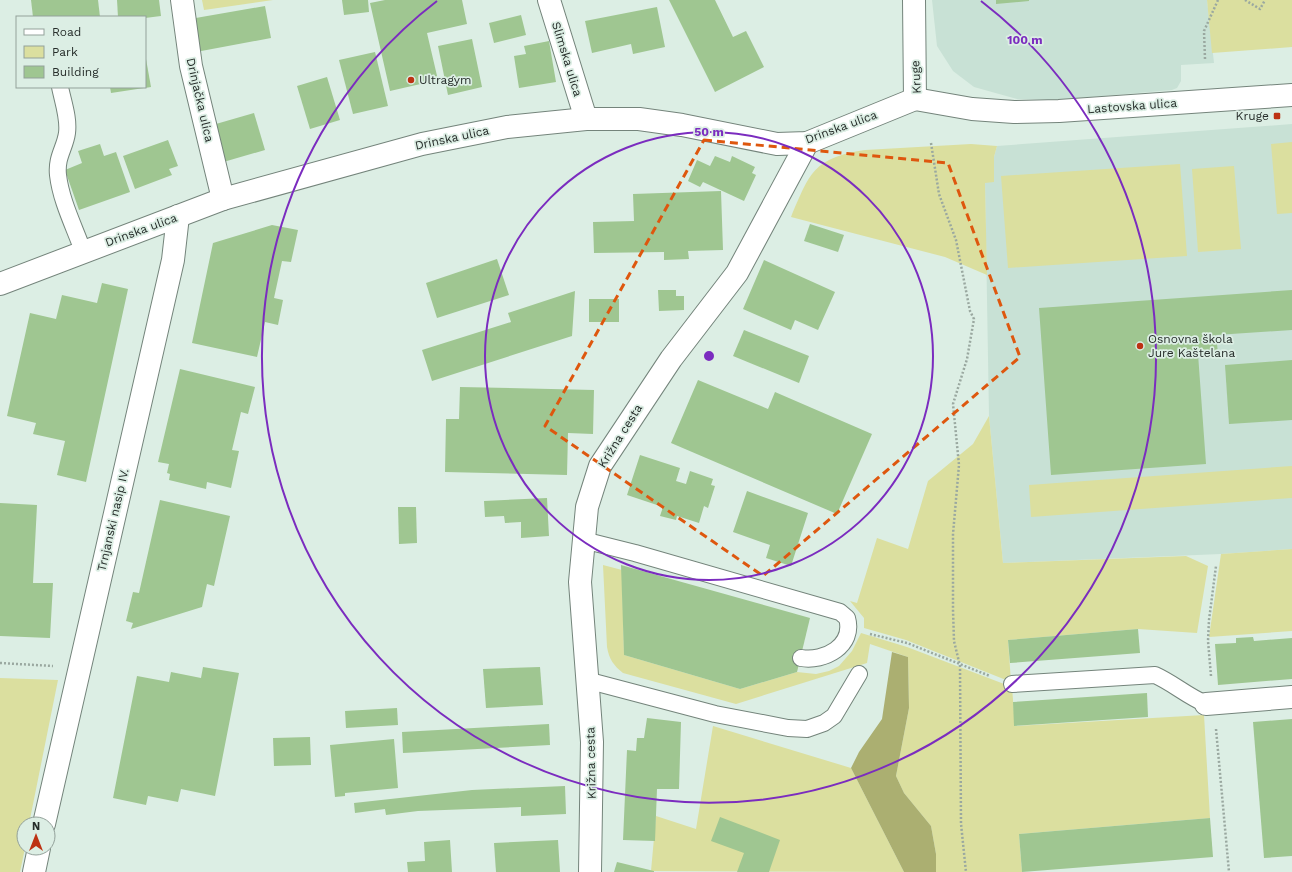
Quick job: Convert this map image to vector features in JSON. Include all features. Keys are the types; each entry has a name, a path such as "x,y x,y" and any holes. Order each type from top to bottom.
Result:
{"street":[{"name":"Drinjačka ulica","path":"182,0 191,66 223,199"},
{"name":"Slimska ulica","path":"549,0 586,119"},
{"name":"Kruge","path":"914,0 915,99 972,109"},
{"name":"Lastovska ulica","path":"972,109 1014,112 1059,111 1292,95"},
{"name":"Drinska ulica","path":"0,284 83,251 223,199 422,144 507,127 586,119 639,119 682,125 777,144 807,142 915,99"},
{"name":"Križna cesta","path":"590,872 592,742 586,680 580,582 587,507 600,466 671,359 737,273 807,142"},
{"name":"Trnjanski nasip IV.","path":"46,816 173,260 178,216"},
{"path":"1206,704 1292,697"},
{"path":"34,872 37,856"}],"lane":[{"path":"60,88 67,120 67,134 58,160 58,174 62,196 83,251"},
{"path":"583,540 635,553 840,612 847,618 849,628 844,642 835,651 819,659 801,658"},
{"path":"586,680 715,714 788,728 807,729 824,723 834,716 859,674"},
{"path":"1012,684 1155,676 1169,681 1184,693 1206,704"}],"path":[{"path":"1205,60 1204,31 1218,0"},
{"path":"1245,0 1260,9 1265,0"},
{"path":"931,143 939,194 956,240 970,311 974,319 967,359 953,404 959,465 953,534 954,641 960,666 961,824 966,872"},
{"path":"849,628 907,643 960,666 1012,684"},
{"path":"0,663 79,668"}],"highlighted area":[{"path":"704,140 948,163 1020,357 763,576 545,426"}],"shaded area":[{"path":"932,0 1207,0 1214,63 1181,65 1181,81 1177,88 1172,90 1056,100 1017,99 974,87 953,71 937,46"},
{"name":"Osnovna škola Jure Kaštelana","path":"1292,124 1292,549 1221,554 1003,563 989,416 985,182 994,182 994,157 997,146"}],"green space":[{"path":"202,0 273,0 204,10"},
{"path":"1207,0 1292,0 1292,47 1212,53"},
{"path":"1292,142 1292,213 1277,214 1271,144"},
{"path":"971,144 997,146 994,157 994,182 985,183 987,275 945,257 791,217 809,179 824,163 834,158 848,153 865,150"},
{"path":"1180,164 1187,256 1008,268 1001,176"},
{"path":"1234,166 1241,249 1198,252 1192,169"},
{"path":"989,416 1003,563 1186,556 1208,566 1197,633 1138,629 1008,640 1011,682 906,640 864,628 864,618 850,601 857,603 877,538 908,549 928,481 973,444"},
{"path":"1292,466 1292,498 1031,517 1029,485"},
{"path":"1292,549 1292,631 1209,637 1221,554"},
{"path":"603,565 622,570 624,655 740,689 797,672 816,674 829,671 839,666 852,651 861,633 907,647 1012,687 1015,726 1204,715 1210,818 1019,834 1022,872 936,872 936,854 931,826 904,793 896,776 909,708 908,657 870,644 867,663 736,704 623,673 612,662 607,647"},
{"path":"892,652 908,657 909,708 896,776 904,793 931,826 936,854 936,872 904,872 851,768 859,752 882,719"},
{"path":"0,678 58,680 31,816 16,816 16,856 23,856 20,872 0,872"},
{"path":"713,726 851,768 904,872 651,871 656,816 696,829"}],"building":[{"path":"31,0 98,0 100,16 33,16"},
{"path":"117,0 159,0 161,16 146,18 146,16 118,16"},
{"path":"342,0 368,0 369,12 344,15"},
{"path":"385,0 462,0 467,24 427,33 438,80 390,91 370,3"},
{"path":"669,0 715,0 733,37 746,31 764,67 715,92"},
{"path":"996,0 1029,0 1029,1 996,4"},
{"path":"265,6 271,38 196,52 190,19"},
{"path":"657,7 665,47 633,54 631,44 592,53 585,21"},
{"path":"521,15 526,35 494,43 489,23"},
{"path":"472,39 482,87 448,95 438,46"},
{"path":"549,41 556,82 519,88 514,56 526,54 524,46"},
{"path":"375,52 388,106 353,114 339,60"},
{"path":"146,59 151,87 146,88"},
{"path":"327,77 340,120 310,129 297,86"},
{"path":"110,88 144,88 111,93"},
{"path":"254,113 265,150 220,163 209,126"},
{"path":"168,140 178,166 169,169 172,175 135,189 123,156"},
{"path":"100,144 104,156 116,152 130,192 79,210 65,170 82,163 78,151"},
{"path":"715,156 730,162 732,156 755,167 752,173 756,175 744,201 703,182 700,187 688,181 697,160 710,166"},
{"path":"721,191 723,250 688,251 689,259 664,260 664,252 594,253 593,222 634,221 633,194"},
{"path":"810,224 844,235 838,252 804,241"},
{"path":"272,225 298,230 291,262 282,261 274,298 283,300 278,325 265,322 257,357 192,343 213,243"},
{"path":"497,259 509,295 437,318 426,283"},
{"path":"764,260 835,292 818,330 795,320 791,330 743,309"},
{"path":"102,283 128,289 86,482 57,475 65,441 33,434 36,423 7,416 30,313 56,319 62,295 97,303"},
{"path":"658,290 676,290 676,296 684,296 684,310 659,311"},
{"path":"1292,290 1292,330 1216,335 1218,353 1198,354 1206,464 1051,475 1039,308"},
{"path":"575,291 572,336 432,381 422,350 511,322 508,313"},
{"path":"589,299 619,299 619,322 589,322"},
{"path":"744,330 809,356 799,383 733,356"},
{"path":"1292,360 1292,420 1229,424 1225,365"},
{"path":"180,369 255,387 248,414 241,412 232,450 239,451 231,488 207,482 206,489 169,480 170,474 167,473 169,464 158,462"},
{"path":"698,380 768,409 775,392 872,434 837,514 671,443"},
{"path":"460,387 594,390 593,434 568,433 567,475 445,472 446,419 459,419"},
{"path":"640,455 680,468 676,481 686,484 690,471 713,479 711,485 715,486 708,508 704,506 699,523 677,516 676,520 660,516 663,507 627,495"},
{"path":"747,491 808,513 791,566 766,558 770,545 733,532"},
{"path":"547,498 549,536 521,538 521,522 505,523 504,516 485,517 484,501"},
{"path":"160,500 230,516 214,586 207,584 202,607 131,629 133,623 126,621 133,592 139,593"},
{"path":"0,503 37,505 33,583 53,583 50,638 0,636"},
{"path":"398,507 416,507 417,543 399,544"},
{"path":"621,565 810,618 797,672 740,689 624,655"},
{"path":"1138,629 1140,653 1010,663 1008,640"},
{"path":"1253,637 1254,641 1292,638 1292,679 1218,685 1215,644 1236,643 1236,638"},
{"path":"203,667 239,673 215,796 181,789 178,802 148,796 146,805 113,798 137,676 169,682 171,672 201,678"},
{"path":"540,667 543,705 486,708 483,669"},
{"path":"1147,693 1148,717 1014,726 1013,702"},
{"path":"397,708 398,725 346,728 345,711"},
{"path":"647,718 681,722 679,789 657,789 655,841 623,840 627,750 636,751 637,738 644,738"},
{"path":"1292,719 1292,856 1264,858 1253,722"},
{"path":"549,724 550,745 403,753 402,732"},
{"path":"310,737 311,765 274,766 273,738"},
{"path":"394,739 398,788 345,793 345,796 335,797 330,745"},
{"path":"565,786 566,814 521,816 521,807 418,811 386,815 385,809 355,813 354,803 472,790"},
{"path":"720,817 780,840 769,872 737,872 744,853 711,841"},
{"path":"1210,818 1213,857 1022,872 1019,834"},
{"path":"450,840 452,872 408,872 407,862 425,861 424,842"},
{"path":"558,840 560,872 496,872 494,843"},
{"path":"617,862 654,871 654,872 614,872"}],"place":[{"name":"Ultragym","path":"411,80"},
{"name":"Kruge","path":"1277,116"},
{"name":"Osnovna škola Jure Kaštelana","path":"1140,346"}]}
